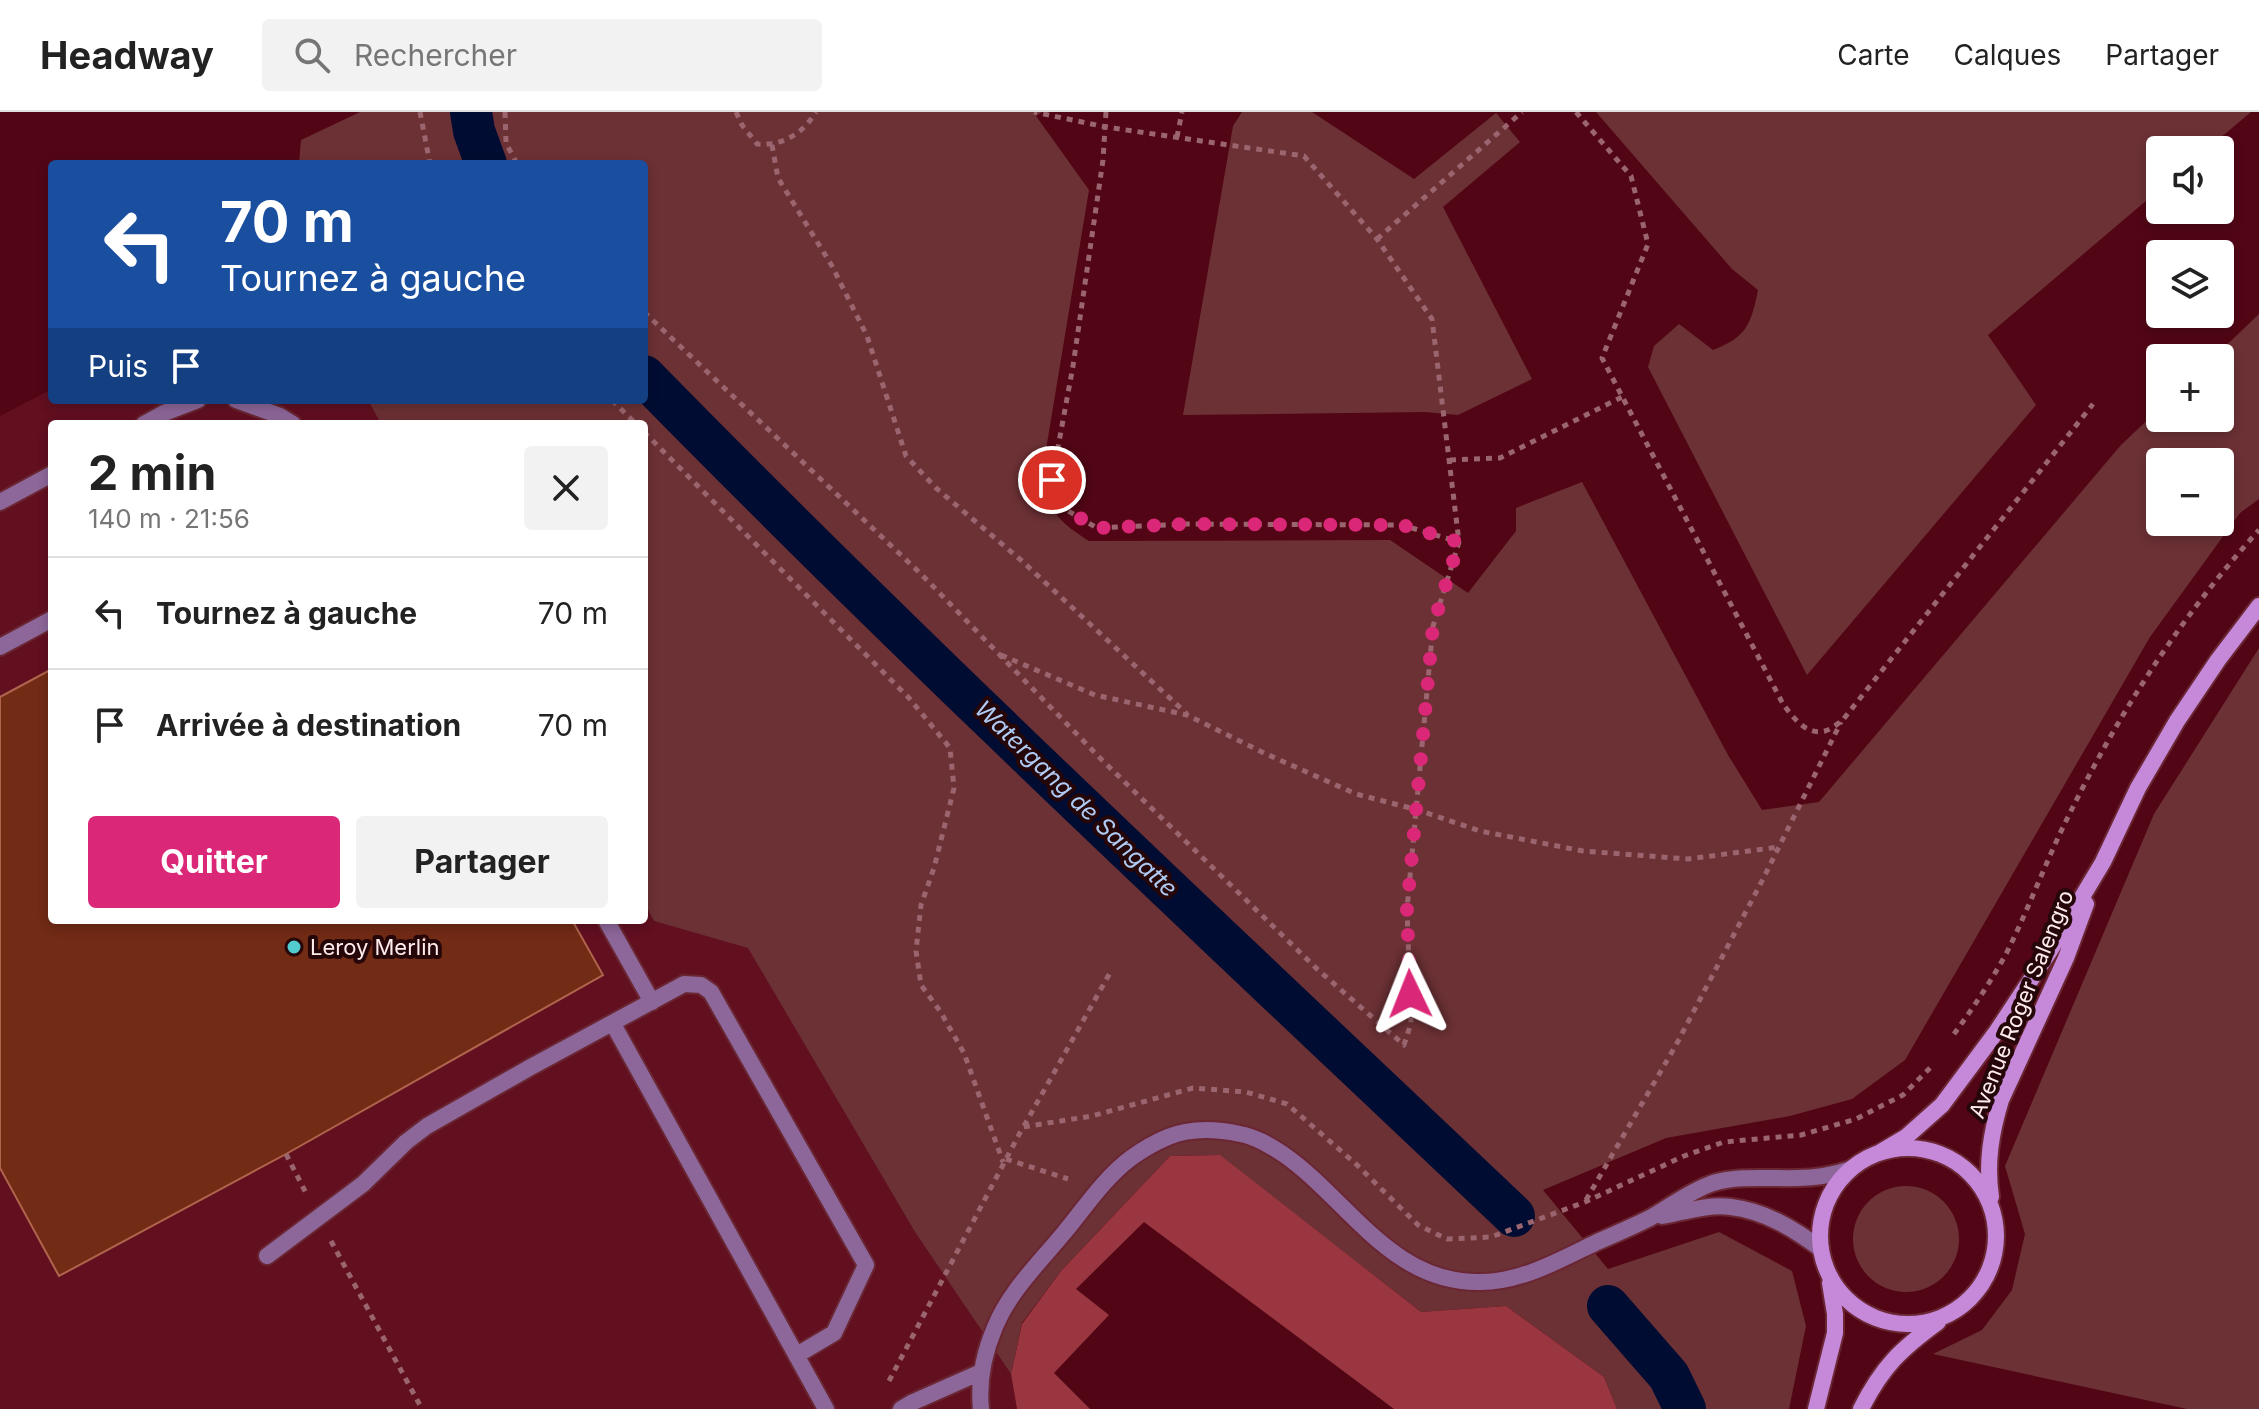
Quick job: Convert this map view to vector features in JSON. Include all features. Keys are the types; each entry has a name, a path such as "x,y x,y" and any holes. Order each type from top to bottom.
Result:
{"main road":[{"name":"Avenue Roger Salengro","path":"1993,1213 1988,1174 1989,1151 2001,1100 2066,958 2103,862 2138,788 2177,721 2259,606"},
{"name":"Avenue Roger Salengro","path":"1879,1153 1925,1122 1960,1083 2031,981 2103,862"},
{"path":"1816,1409 1835,1333 1835,1314 1821,1249 1820,1234 1826,1206 1840,1180 1851,1169 1879,1153 1895,1149 1926,1150 1956,1162 1980,1185 1993,1213 1996,1244 1981,1287 1891,1360 1861,1409"},
{"path":"1828,1273 1846,1299 1871,1317 1900,1324 1946,1316"}],"lane":[{"path":"151,420 188,404"},
{"path":"247,404 286,420"},
{"path":"0,502 48,476"},
{"path":"0,647 48,621"},
{"path":"608,924 652,1002"},
{"path":"267,1256 363,1184 427,1126 684,984 701,985 711,992 866,1265 834,1333 797,1355"},
{"path":"613,1024 826,1409"},
{"path":"981,1409 981,1372 995,1326 1006,1304 1100,1189 1132,1157 1169,1137 1190,1131 1217,1130 1260,1140 1297,1164 1374,1238 1412,1265 1432,1274 1480,1282 1505,1279 1548,1266 1649,1218 1701,1187 1718,1182 1816,1177 1851,1169"},
{"path":"1649,1218 1706,1208 1732,1207 1767,1216 1821,1249"},
{"path":"901,1409 981,1372"}],"path":[{"path":"420,112 429,160"},
{"path":"505,112 506,143 515,160"},
{"path":"736,112 757,144 772,145 800,131 816,112"},
{"path":"648,316 920,573 1102,760 1316,968 1404,1045 1411,1023 1407,909 1433,626 1459,542 1432,319 1377,239 1304,156 1106,127 1034,112"},
{"path":"1106,112 1073,366 1052,480 1065,509 1097,528 1186,524 1402,525 1459,542"},
{"path":"1177,137 1182,112"},
{"path":"1576,112 1631,176 1648,244 1602,358 1783,704 1809,730 1824,731 1842,721"},
{"path":"1377,239 1520,114"},
{"path":"772,145 778,178 832,266 867,336 906,456 936,488 1022,561 1187,715"},
{"path":"1449,460 1500,458 1622,397"},
{"path":"616,404 632,420"},
{"path":"1585,1202 1676,1045 1842,721 2093,404"},
{"path":"648,436 909,698 950,748 954,788 934,868 921,905 916,951 921,985 964,1053 1005,1161"},
{"path":"1946,1045 2006,953 2069,814 2112,734 2157,660 2193,610 2259,530"},
{"path":"994,651 1095,695 1187,715 1356,794 1480,831 1583,851 1688,859 1779,847"},
{"path":"889,1382 1023,1127 1111,971"},
{"path":"1023,1127 1092,1116 1193,1088 1246,1092 1287,1104 1356,1164 1418,1225 1447,1239 1491,1237 1585,1202 1684,1156 1724,1142 1801,1135 1856,1119 1903,1095 1931,1067"},
{"path":"286,1154 422,1409"},
{"path":"1005,1161 1100,1189"}],"shaded area":[{"path":"360,112 1042,112 1036,116 1089,190 1042,474 1047,497 1062,521 1089,541 1390,540 1468,593 1516,531 1516,508 1582,482 1728,755 1762,810 1819,802 2121,445 2146,421 2146,432 2234,432 2234,344 2228,344 2259,314 2259,499 2234,521 2234,448 2146,448 2146,536 2223,536 2150,637 1905,1060 1852,1099 1790,1116 1666,1138 1543,1190 1608,1269 1719,1232 1792,1271 1806,1326 1789,1409 1617,1409 1604,1377 1506,1306 1421,1312 1219,1155 1170,1156 1061,1271 1022,1323 1011,1374 915,1232 748,948 654,921 648,910 648,420 379,420 370,404 648,404 648,160 299,160 301,140"},
{"path":"1242,112 1312,112 1414,179 1496,113 1520,142 1443,207 1532,379 1458,415 1425,412 1183,415 1233,126"},
{"path":"1596,112 2251,112 2223,136 2146,136 2146,201 1988,335 2036,405 1807,675 1648,367 1654,346 1679,324 1713,350 1733,340 1746,328 1758,290 1732,269"},
{"path":"48,391 48,404 370,404 379,420 48,420 48,924 648,924 648,910 654,921 748,947 915,1232 1011,1374 1017,1409 0,1409 0,416"},
{"path":"2259,648 2259,1409 2187,1409 1933,1354 1982,1330 2012,1290 2025,1234 2005,1166 2154,814"},
{"path":"1220,1155 1421,1312 1506,1306 1604,1377 1617,1409 1394,1409 1144,1222 1076,1289 1109,1315 1054,1373 1090,1409 1017,1409 1011,1374 1022,1324 1061,1271 1170,1156"},
{"path":"1906,1186 1926,1190 1943,1202 1955,1219 1959,1239 1955,1259 1943,1276 1926,1288 1906,1292 1886,1288 1869,1276 1857,1259 1853,1239 1857,1219 1869,1202 1886,1190"}],"building":[{"name":"Leroy Merlin","path":"48,671 48,924 574,924 603,975 286,1154 59,1276 0,1168 0,697"}],"waterway":[{"name":"Watergang de Sangatte","path":"471,112 485,160"},
{"name":"Watergang de Sangatte","path":"648,380 966,695 1514,1216"},
{"path":"1608,1306 1669,1376 1685,1409"}],"place":[{"name":"Leroy Merlin","path":"294,947"}],"route":[{"path":"1052,480 1065,509 1097,528 1186,524 1402,525 1459,542 1433,626 1407,909 1410,994"}]}
